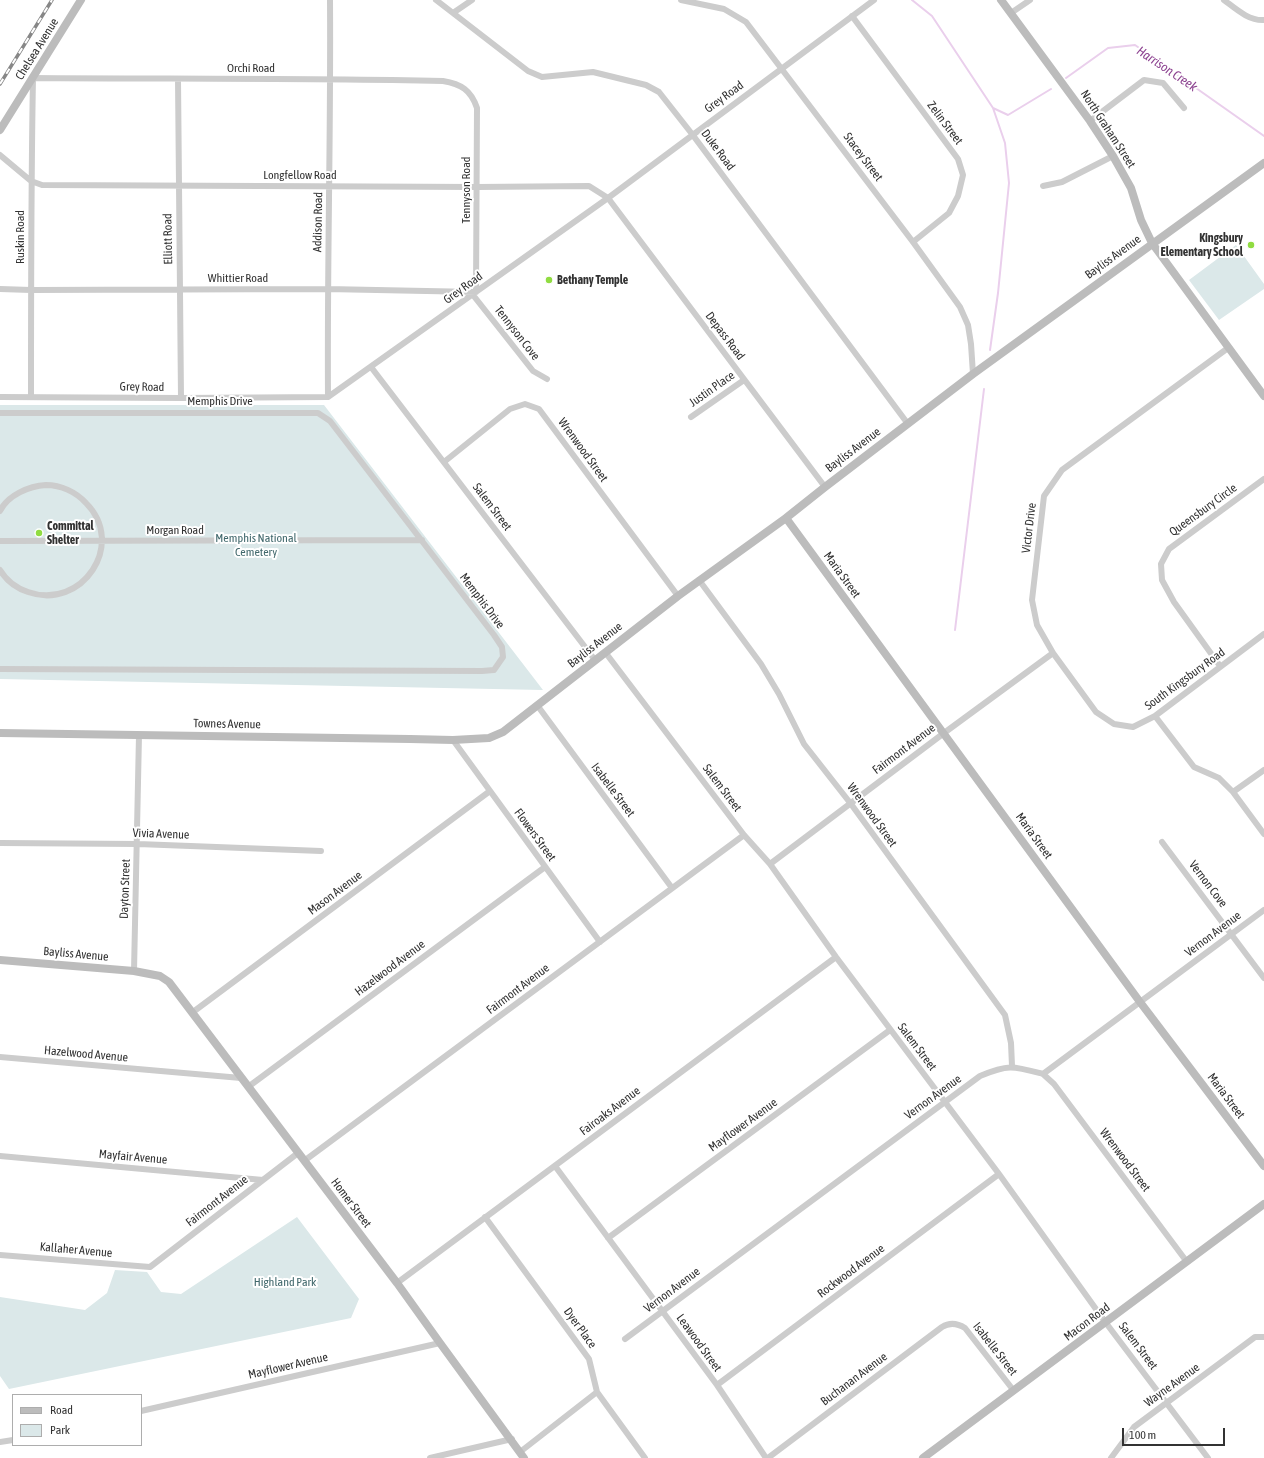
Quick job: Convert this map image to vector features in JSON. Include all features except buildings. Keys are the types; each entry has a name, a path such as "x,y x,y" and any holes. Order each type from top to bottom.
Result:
{"street":[{"name":"Chelsea Avenue","path":"0,130 81,0"},
{"name":"Addison Road","path":"328,398 327,289 330,186 330,0"},
{"name":"Duke Road","path":"436,0 528,71 542,77 593,72 646,85 659,92 908,424"},
{"path":"453,13 472,0"},
{"name":"Stacey Street","path":"681,0 724,10 746,22 913,242 960,307 968,325 972,344 973,374"},
{"name":"Grey Road","path":"0,397 328,398 608,198 874,0"},
{"name":"North Graham Street","path":"1001,0 1090,121 1113,156 1131,188 1152,243 1264,396"},
{"path":"1011,13 1030,0"},
{"path":"1224,0 1239,11 1256,20 1264,20"},
{"name":"Zelin Street","path":"852,16 958,159 963,175 958,196 949,213 913,242"},
{"name":"Orchi Road","path":"33,78 444,81 457,84 467,91"},
{"name":"Ruskin Road","path":"31,397 31,181 33,78"},
{"name":"Elliott Road","path":"178,79 181,398"},
{"path":"1090,121 1144,80 1163,83 1184,108"},
{"name":"Tennyson Road","path":"467,91 474,98 477,108 475,293"},
{"name":"Longfellow Road","path":"0,155 31,181 42,185 477,187 589,186 608,198"},
{"path":"1043,186 1062,182 1113,156"},
{"name":"Bayliss Avenue","path":"453,740 489,738 503,732 699,580 786,518 973,374 1264,163"},
{"name":"Depass Road","path":"608,198 825,487"},
{"name":"Whittier Road","path":"0,289 327,289 475,293"},
{"name":"Tennyson Cove","path":"475,293 533,371 547,380"},
{"name":"Victor Drive","path":"1114,724 1096,712 1053,653 1037,625 1032,600 1044,496 1062,470 1228,348"},
{"name":"Salem Street","path":"371,367 595,660"},
{"name":"Justin Place","path":"691,417 744,380"},
{"name":"Wrenwood Street","path":"444,462 510,409 525,404 539,409 678,596"},
{"name":"Memphis Drive","path":"0,412 318,413 330,421 422,540 502,647 503,657 494,670 458,671 0,670"},
{"name":"Queensbury Circle","path":"1220,666 1174,602 1162,580 1161,564 1169,549 1264,479"},
{"path":"0,511 14,496 29,488 46,485 64,488 79,496 92,508 100,524 102,541 98,560 89,576 74,589 56,595 37,595 19,589 4,577 0,570"},
{"name":"Maria Street","path":"786,518 1140,1002 1264,1166"},
{"name":"Morgan Road","path":"0,542 422,540"},
{"name":"Wrenwood Street","path":"699,580 761,664 779,694 804,744 851,804 1005,1015 1011,1043 1012,1066"},
{"name":"South Kingsbury Road","path":"1114,724 1133,726 1155,716 1264,634"},
{"name":"Salem Street","path":"606,652 744,835 770,864 890,1030 999,1174 1106,1322 1208,1458"},
{"name":"Fairmont Avenue","path":"770,864 1053,653"},
{"name":"Isabelle Street","path":"537,705 672,888"},
{"path":"1155,716 1194,767 1219,778 1233,792 1264,834"},
{"name":"Townes Avenue","path":"0,733 453,740"},
{"name":"Dayton Street","path":"134,971 138,844 139,735"},
{"name":"Flowers Street","path":"453,740 600,942"},
{"path":"1233,792 1264,770"},
{"name":"Mason Avenue","path":"193,1012 490,791"},
{"name":"Fairmont Avenue","path":"304,1161 744,835"},
{"name":"Vernon Cove","path":"1162,842 1264,978"},
{"name":"Vivia Avenue","path":"0,843 138,844 321,851"},
{"name":"Hazelwood Avenue","path":"248,1087 545,867"},
{"name":"Vernon Avenue","path":"625,1339 980,1076 997,1069 1012,1066 1043,1074 1264,910"},
{"name":"Fairoaks Avenue","path":"398,1283 836,956"},
{"name":"Bayliss Avenue","path":"0,960 150,973"},
{"name":"Homer Street","path":"150,973 165,978 193,1012 241,1078 398,1283 522,1455"},
{"name":"Mayflower Avenue","path":"608,1238 890,1030"},
{"name":"Hazelwood Avenue","path":"0,1058 241,1078"},
{"name":"Wrenwood Street","path":"1043,1074 1054,1084 1188,1262"},
{"name":"Fairmont Avenue","path":"150,1267 298,1153"},
{"name":"Mayfair Avenue","path":"0,1156 263,1180"},
{"name":"Leawood Street","path":"555,1166 717,1386 767,1458"},
{"name":"Rockwood Avenue","path":"717,1386 999,1174"},
{"name":"Macon Road","path":"923,1458 1264,1204"},
{"name":"Dyer Place","path":"485,1217 589,1359 597,1392 645,1458"},
{"name":"Kallaher Avenue","path":"0,1255 150,1267"},
{"name":"Isabelle Street","path":"956,1323 965,1328 971,1335 1014,1391"},
{"name":"Buchanan Avenue","path":"767,1458 942,1327 956,1323"},
{"name":"Wayne Avenue","path":"1111,1458 1134,1427 1255,1338 1264,1337"},
{"name":"Mayflower Avenue","path":"142,1411 440,1343"},
{"path":"522,1455 597,1392"},
{"path":"0,1442 12,1440"},
{"path":"430,1458 512,1440"}],"green space":[{"path":"1236,245 1264,284 1264,289 1219,320 1189,280"},
{"name":"Memphis National Cemetery","path":"0,405 324,405 543,690 0,679"},
{"name":"Highland Park","path":"297,1217 359,1299 351,1318 9,1389 0,1376 0,1297 85,1310 107,1293 115,1270 147,1272 161,1292 181,1294"}],"waterway":[{"name":"Harrison Creek","path":"912,0 932,16 993,108 1008,115 1051,89"},
{"name":"Harrison Creek","path":"1066,78 1108,48 1135,45 1264,136"},
{"path":"990,350 998,293 1009,183 1005,143 993,108"},
{"path":"955,630 984,389"}],"railway":[{"path":"0,84 52,0"}],"place":[{"name":"Kingsbury Elementary School","path":"1251,245"},
{"name":"Bethany Temple","path":"549,280"},
{"name":"Committal Shelter","path":"39,533"}]}
